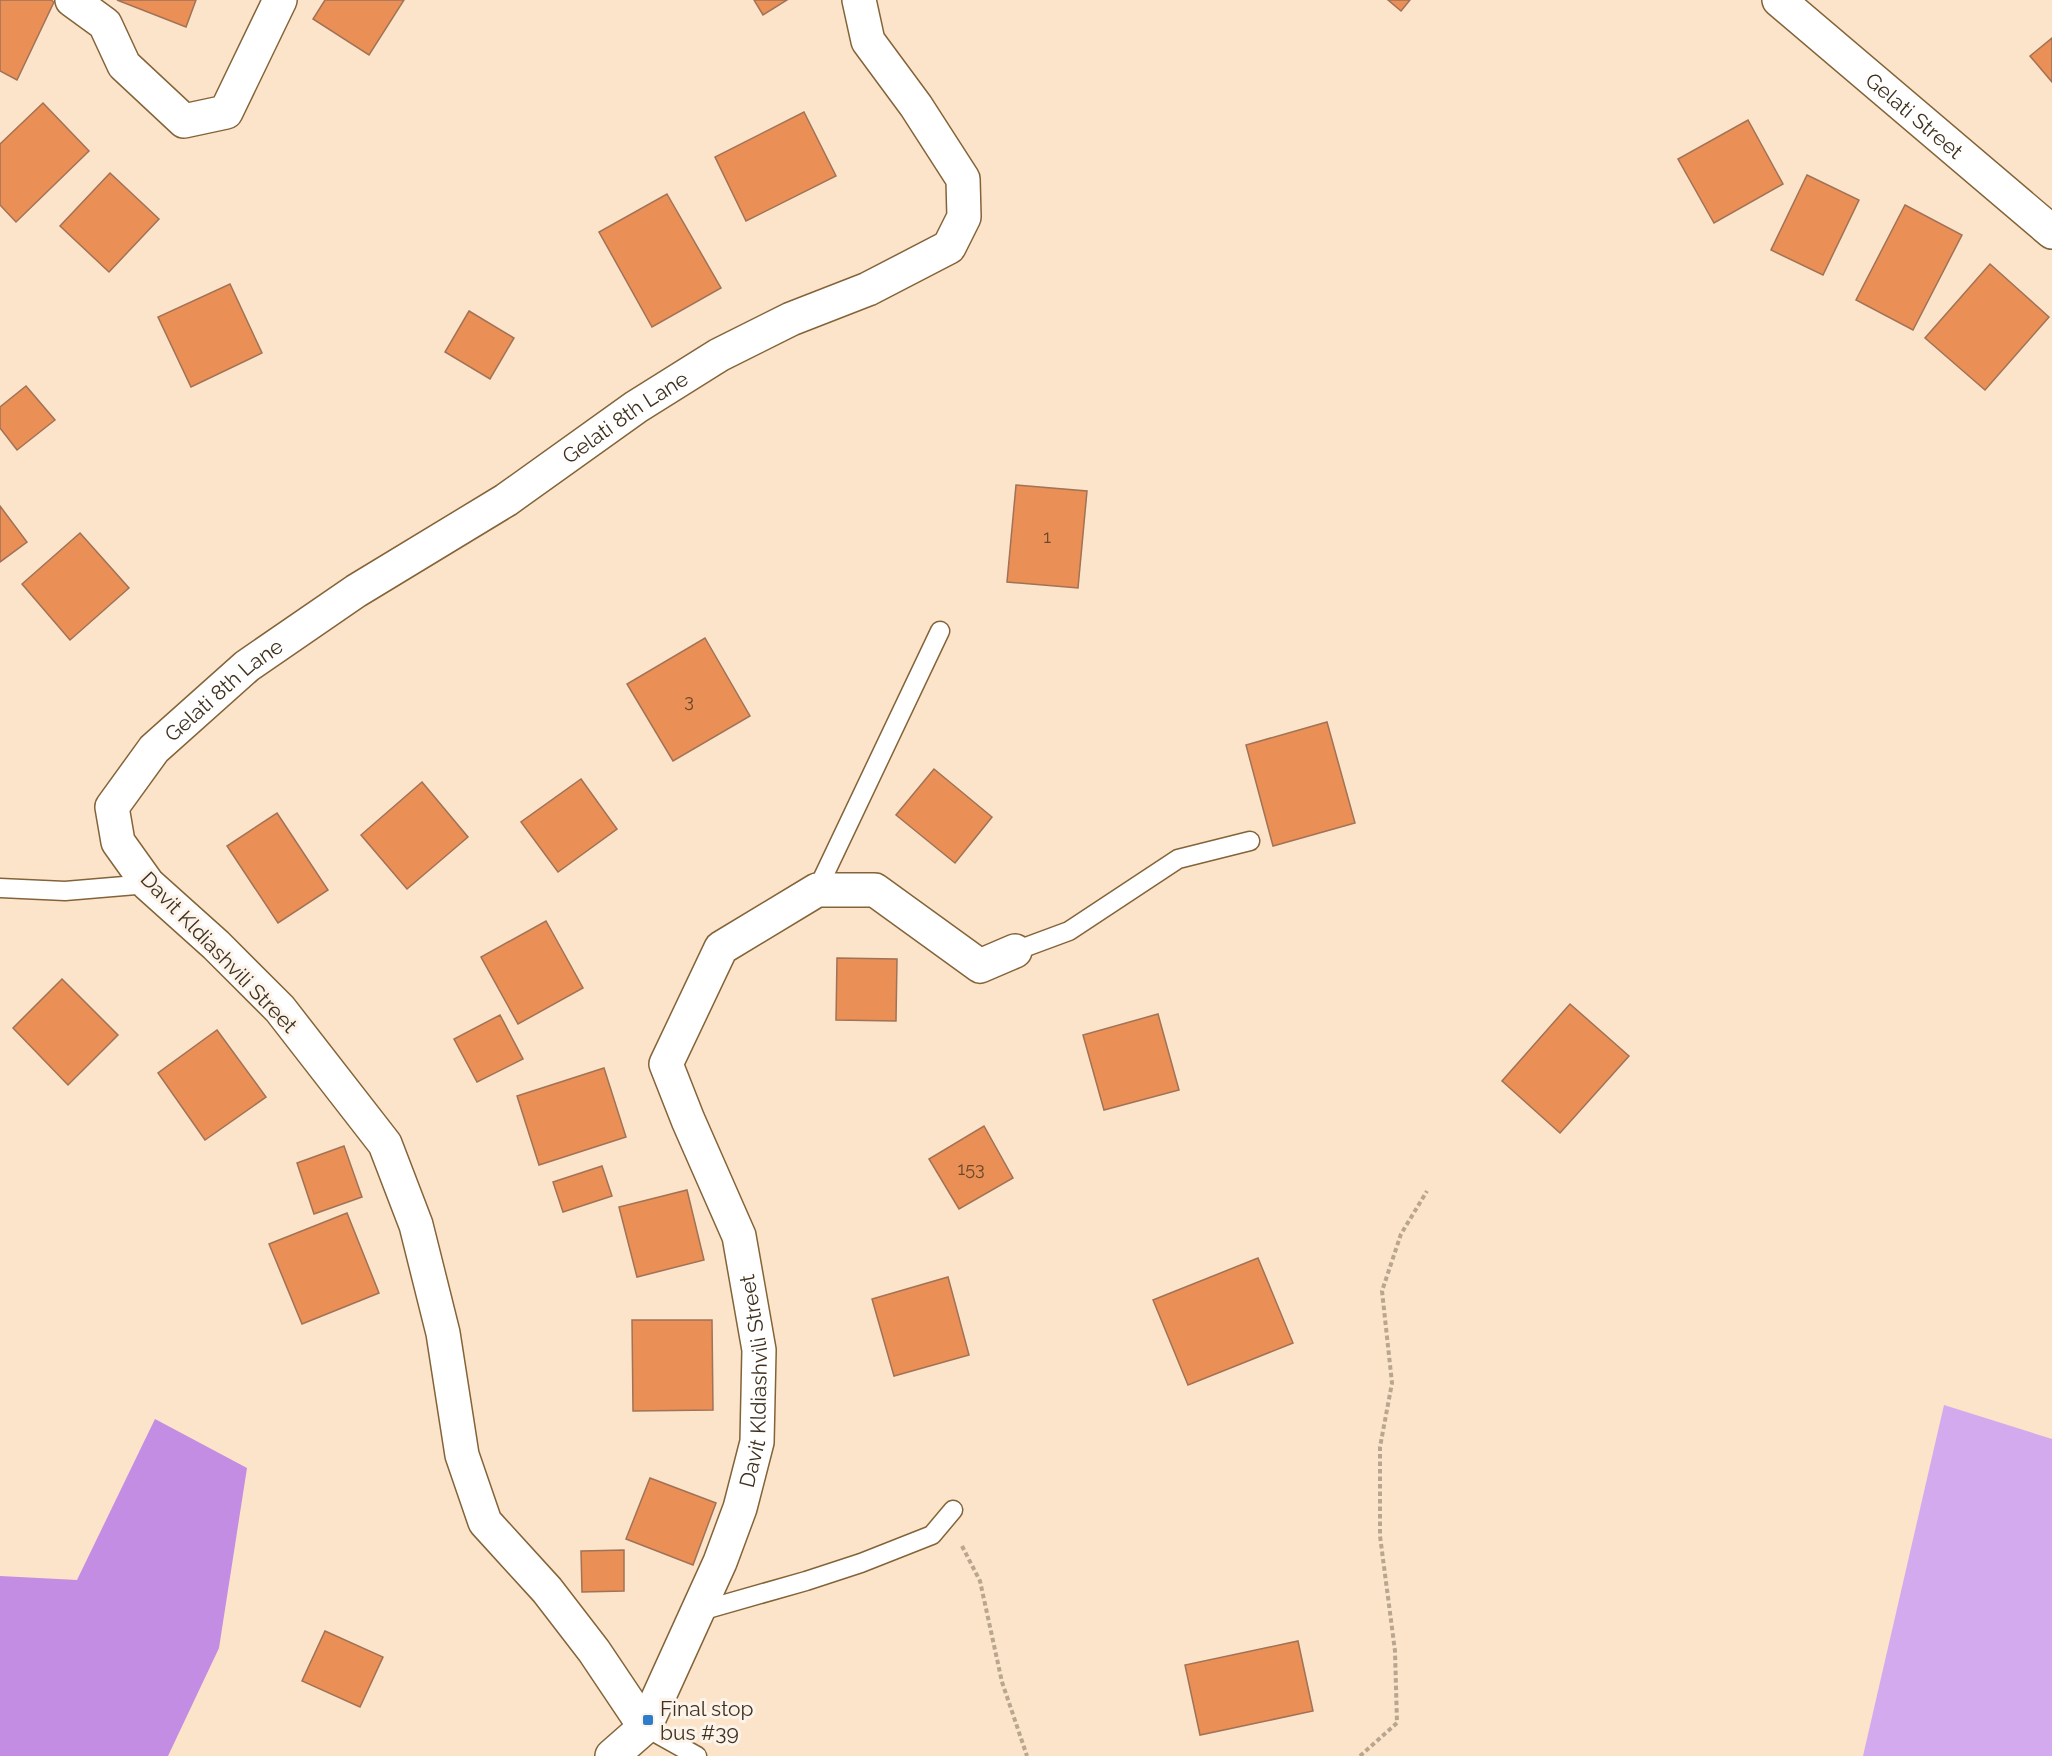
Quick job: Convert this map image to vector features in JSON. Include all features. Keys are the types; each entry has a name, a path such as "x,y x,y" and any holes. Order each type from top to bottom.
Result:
{"street":[{"path":"72,0 105,24 124,65 184,121 226,112 280,0"},
{"name":"Gelati 8th Lane","path":"112,807 154,749 247,666 356,591 506,500 636,407 719,354 791,319 868,289 949,248 964,217 963,179 916,106 868,41 859,0"},
{"name":"Gelati Street","path":"1779,0 2052,232"},
{"name":"Davit Kldiashvili Street","path":"112,807 118,842 148,884 216,945 280,1009 385,1144 416,1225 444,1333 462,1455 485,1522 547,1590 594,1650 645,1727"},
{"path":"817,890 875,890 980,966 1015,951"},
{"name":"Davit Kldiashvili Street","path":"612,1756 645,1727 720,1562 740,1508 757,1442 759,1350 739,1236 666,1064 721,948 817,890"}],"lane":[{"path":"817,890 940,631"},
{"path":"1015,951 1069,931 1178,859 1250,841"},
{"path":"0,888 65,891 148,884"},
{"path":"697,1612 861,1563 932,1535 953,1510"},
{"name":"Davit Kldiashvili Street","path":"645,1727 697,1756"}],"path":[{"path":"1360,1756 1397,1723 1395,1651 1380,1536 1380,1447 1392,1383 1382,1291 1401,1234 1427,1191"},
{"path":"953,1510 963,1551 980,1581 1002,1682 1028,1756"}],"shaded area":[{"path":"1944,1405 2052,1439 2052,1756 1863,1756"},
{"path":"155,1419 247,1468 219,1648 168,1756 0,1756 0,1576 77,1580"}],"building":[{"path":"0,0 51,0 54,2 17,80 0,71"},
{"path":"117,0 196,0 186,27"},
{"path":"325,0 404,0 369,55 313,19"},
{"path":"754,0 787,0 763,15"},
{"path":"1388,0 1410,0 1401,11"},
{"path":"2052,38 2052,82 2030,56"},
{"path":"43,103 89,151 16,222 0,205 0,144"},
{"path":"804,112 836,176 746,221 715,157"},
{"path":"1748,120 1783,184 1714,223 1678,159"},
{"path":"110,173 159,219 109,272 60,226"},
{"path":"1807,175 1859,200 1823,275 1771,250"},
{"path":"667,194 721,288 652,327 599,232"},
{"path":"1905,205 1962,235 1913,330 1856,300"},
{"path":"1990,264 2049,317 1985,390 1925,338"},
{"path":"230,284 262,353 191,387 158,317"},
{"path":"469,311 514,338 490,379 445,352"},
{"path":"26,386 55,420 17,450 0,428 0,407"},
{"path":"1016,485 1087,491 1078,588 1007,582"},
{"path":"0,506 27,542 0,562"},
{"path":"80,533 129,588 70,640 22,584"},
{"path":"705,638 750,716 673,761 627,684"},
{"path":"1327,722 1355,823 1273,846 1246,745"},
{"path":"934,769 992,817 955,863 896,815"},
{"path":"581,779 617,829 558,872 521,822"},
{"path":"422,782 468,837 407,889 361,835"},
{"path":"277,813 328,890 278,923 227,846"},
{"path":"546,921 583,988 518,1024 481,957"},
{"path":"837,958 897,959 896,1021 836,1020"},
{"path":"62,979 118,1035 68,1085 13,1028"},
{"path":"1570,1004 1629,1056 1560,1133 1502,1081"},
{"path":"1158,1014 1179,1090 1104,1110 1083,1035"},
{"path":"500,1015 523,1059 477,1082 454,1039"},
{"path":"217,1030 266,1097 205,1140 158,1073"},
{"path":"604,1068 626,1137 539,1165 517,1096"},
{"path":"984,1126 1013,1178 959,1209 929,1159"},
{"path":"344,1146 362,1197 314,1214 297,1163"},
{"path":"602,1166 612,1196 563,1212 553,1182"},
{"path":"687,1190 704,1260 637,1277 619,1207"},
{"path":"347,1213 379,1293 302,1324 269,1244"},
{"path":"1258,1258 1293,1343 1188,1385 1153,1300"},
{"path":"948,1277 969,1355 894,1376 872,1299"},
{"path":"632,1320 712,1320 713,1410 633,1411"},
{"path":"650,1478 716,1503 693,1565 626,1539"},
{"path":"624,1550 624,1591 582,1592 581,1551"},
{"path":"325,1631 383,1657 360,1707 302,1681"},
{"path":"1298,1641 1313,1711 1200,1735 1185,1665"}],"place":[{"name":"Final stop bus #39","path":"648,1720"}]}
